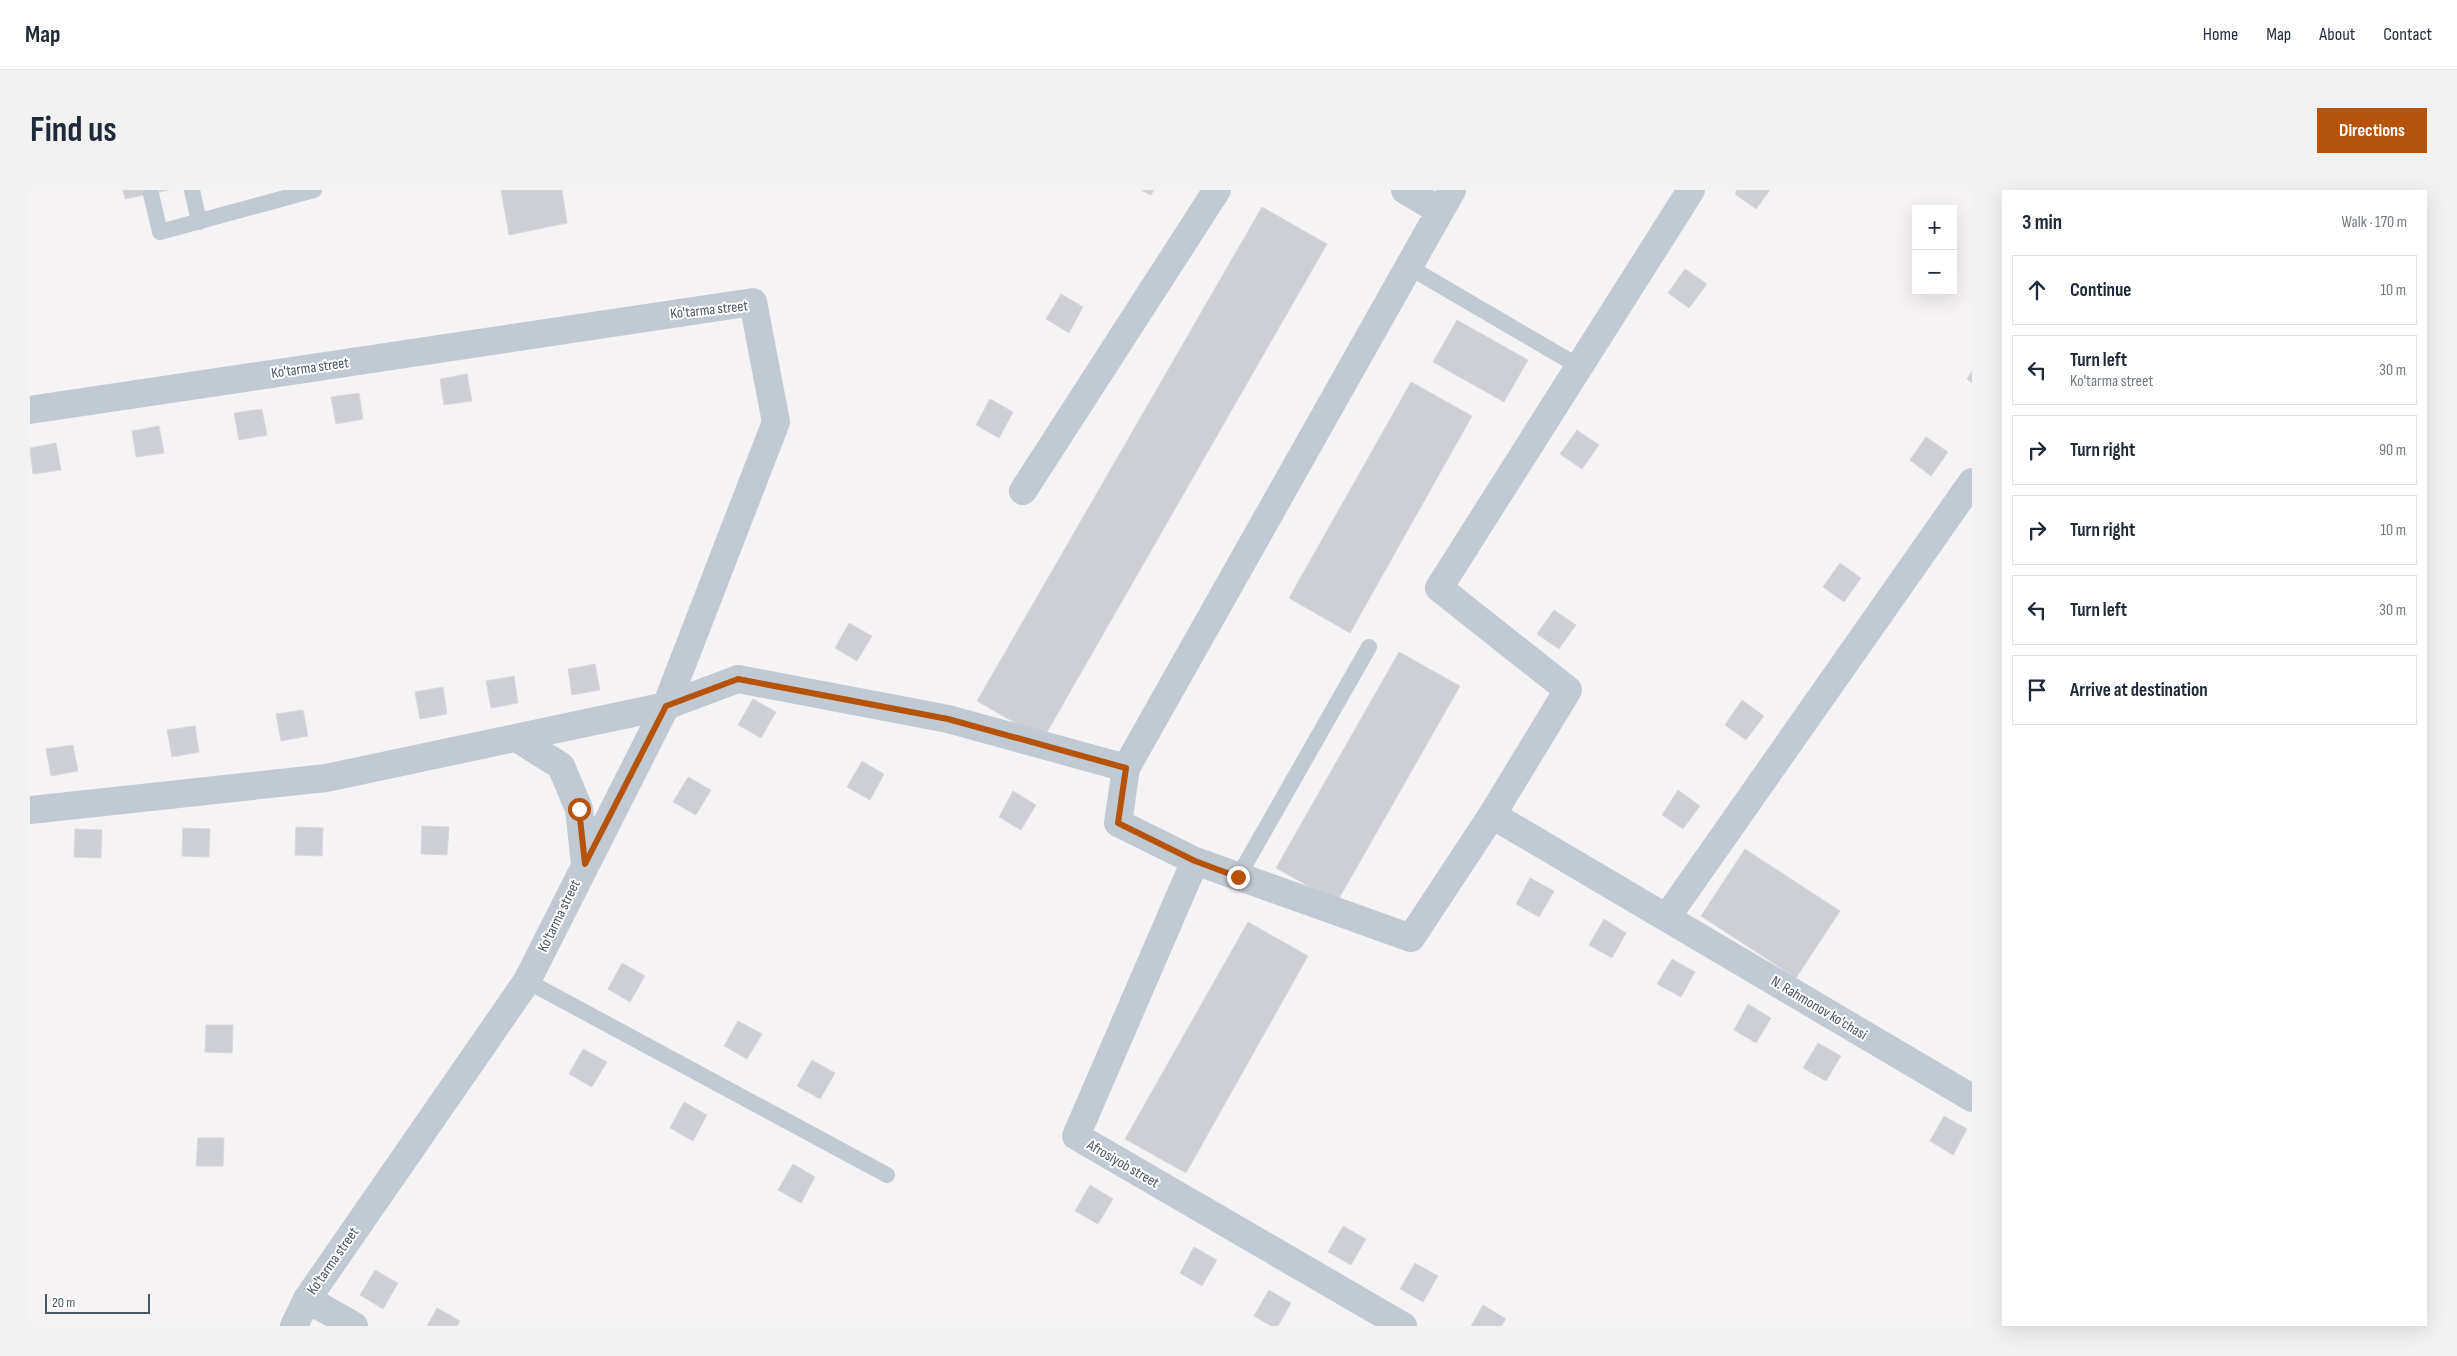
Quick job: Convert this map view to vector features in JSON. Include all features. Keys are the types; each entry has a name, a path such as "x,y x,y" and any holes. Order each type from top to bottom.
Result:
{"street":[{"path":"1023,491 1217,190"},
{"path":"1405,190 1446,201 1126,768 1118,823 1195,861 1411,938 1492,815 1568,690 1439,588 1691,190"},
{"name":"Ko'tarma street","path":"30,410 753,302 776,422 666,706 527,981 307,1300 354,1326"},
{"path":"1667,916 1972,482"},
{"path":"30,810 326,778 518,739 666,706 738,679 948,719 1126,768"},
{"path":"518,739 561,766 579,809 585,864"},
{"name":"N. Rahmonov ko'chasi","path":"1492,815 1667,916 1972,1098"},
{"name":"Afrosiyob street","path":"1195,861 1076,1136 1403,1326"},
{"path":"294,1326 307,1300"}],"lane":[{"path":"192,190 199,222"},
{"path":"151,194 160,232 314,190"},
{"path":"1409,267 1580,367"},
{"path":"1238,877 1369,647"},
{"path":"527,981 887,1175"}],"building":[{"path":"123,190 169,190 125,199"},
{"path":"501,190 562,190 567,223 509,235"},
{"path":"1141,190 1154,190 1151,195"},
{"path":"1737,190 1770,190 1756,209 1735,194"},
{"path":"1262,207 1327,244 1043,739 977,701"},
{"path":"1685,269 1707,284 1689,308 1668,293"},
{"path":"1061,294 1083,307 1069,333 1046,319"},
{"path":"1457,320 1528,360 1504,402 1433,362"},
{"path":"1972,371 1972,383 1967,379"},
{"path":"467,374 472,401 444,405 440,379"},
{"path":"1411,382 1472,416 1350,633 1289,598"},
{"path":"359,393 363,419 336,424 331,397"},
{"path":"990,399 1013,412 999,438 976,425"},
{"path":"262,409 267,435 239,440 234,413"},
{"path":"159,426 164,453 136,457 132,431"},
{"path":"1577,430 1599,445 1582,469 1560,454"},
{"path":"1926,437 1948,452 1931,476 1910,460"},
{"path":"56,443 61,470 33,474 30,448"},
{"path":"1840,563 1861,578 1844,602 1823,587"},
{"path":"1554,610 1576,625 1559,649 1537,634"},
{"path":"849,623 872,636 857,661 835,648"},
{"path":"1399,652 1460,686 1337,902 1276,868"},
{"path":"595,664 600,690 572,695 568,669"},
{"path":"514,676 518,703 491,708 486,681"},
{"path":"443,687 447,714 420,719 415,692"},
{"path":"753,699 776,712 761,738 738,725"},
{"path":"1742,700 1764,716 1746,740 1725,725"},
{"path":"303,710 308,736 281,741 276,714"},
{"path":"195,726 199,752 172,757 167,730"},
{"path":"73,745 78,771 51,776 46,749"},
{"path":"862,761 884,774 870,800 847,787"},
{"path":"688,777 711,790 696,815 673,802"},
{"path":"1678,790 1700,806 1683,829 1662,815"},
{"path":"1013,791 1036,805 1021,830 999,817"},
{"path":"422,826 449,827 447,855 421,854"},
{"path":"296,827 323,828 322,856 295,855"},
{"path":"183,828 210,829 209,857 182,856"},
{"path":"75,829 102,830 101,858 74,857"},
{"path":"1745,849 1840,911 1796,978 1701,916"},
{"path":"1530,878 1554,891 1539,917 1516,904"},
{"path":"1604,919 1626,933 1612,958 1589,945"},
{"path":"1248,922 1308,956 1186,1173 1125,1139"},
{"path":"1672,959 1695,972 1681,997 1657,984"},
{"path":"622,963 645,976 630,1002 608,989"},
{"path":"1748,1004 1771,1018 1756,1043 1734,1030"},
{"path":"738,1021 762,1034 747,1059 724,1046"},
{"path":"206,1025 233,1025 232,1053 205,1052"},
{"path":"1818,1043 1841,1056 1826,1081 1803,1068"},
{"path":"583,1049 607,1062 592,1087 569,1074"},
{"path":"812,1060 835,1073 820,1099 797,1086"},
{"path":"684,1102 707,1115 693,1141 670,1128"},
{"path":"1944,1116 1967,1129 1953,1155 1930,1141"},
{"path":"198,1138 224,1138 223,1166 196,1166"},
{"path":"793,1164 815,1177 801,1203 778,1190"},
{"path":"1090,1185 1113,1199 1098,1224 1075,1211"},
{"path":"1343,1226 1366,1239 1351,1265 1328,1252"},
{"path":"1194,1247 1217,1260 1202,1286 1180,1273"},
{"path":"1415,1263 1438,1276 1423,1302 1400,1289"},
{"path":"375,1270 398,1283 383,1309 360,1295"},
{"path":"1269,1290 1291,1303 1278,1326 1271,1326 1254,1316"},
{"path":"1483,1305 1506,1319 1501,1326 1471,1326"},
{"path":"437,1308 460,1321 457,1326 427,1326"}],"route":[{"path":"579,809 585,864 666,706 738,679 948,719 1126,768 1118,823 1195,861 1238,877"}]}
